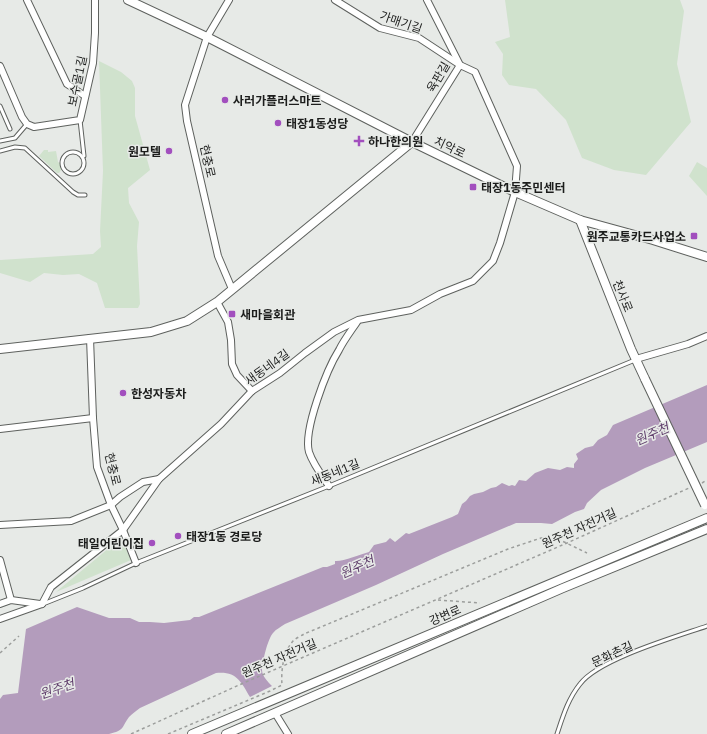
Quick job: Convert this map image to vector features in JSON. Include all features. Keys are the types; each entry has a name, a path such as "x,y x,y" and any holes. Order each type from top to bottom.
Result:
{"street":[{"path":"27,0 67,84 85,96"},
{"name":"보수골1길","path":"27,124 34,127 80,120 93,63 95,32 94,0"},
{"name":"치악로","path":"128,0 207,37 412,142 515,192 580,220 653,240 707,257"},
{"path":"207,37 229,0"},
{"name":"가매기길","path":"335,0 380,28 419,38 460,65 475,72 517,166 515,192"},
{"name":"육판길","path":"412,142 460,65 427,0"},
{"name":"현충로","path":"207,37 186,105 187,121 218,256 232,289"},
{"path":"0,66 22,117 27,124"},
{"path":"0,349 151,332 186,321 217,302 412,142"},
{"name":"새동네4길","path":"0,526 71,521 111,505 120,497 143,482 159,479 221,424 252,391 280,373 334,332 358,320 411,310 440,294 473,281 492,261 500,243 515,192"},
{"name":"천사로","path":"580,220 631,349 706,507"},
{"path":"217,302 228,322 231,340 232,364 237,375 252,391"},
{"path":"329,486 309,451 309,434 314,411 325,380 338,351 358,320"},
{"path":"636,359 688,344 707,336"},
{"name":"현충로","path":"90,338 93,418 97,467 136,564"},
{"path":"0,429 93,418"},
{"path":"0,619 42,604 51,587 123,530 159,479"},
{"name":"강변로","path":"192,734 707,518"},
{"name":"강변로","path":"226,734 556,591 707,529"},
{"path":"0,560 11,600"},
{"name":"새동네1길","path":"0,604 11,600 42,604"},
{"path":"268,703 288,734"}],"lane":[{"path":"0,106 10,129"},
{"path":"80,120 84,158 84,167 78,173 70,174 63,168 63,159 69,152 77,152 84,158"},
{"path":"0,141 15,138 27,124"},
{"path":"0,151 15,147 25,148 73,192 78,195 85,195"},
{"name":"새동네1길","path":"42,604 636,359"},
{"name":"문화촌길","path":"557,734 568,702 580,683 593,672 625,656 707,626"}],"path":[{"path":"700,483 707,480"},
{"name":"원주천 자전거길","path":"131,734 239,685 693,487"},
{"path":"168,734 282,685 281,674 285,656 294,640 304,634 508,549 541,538 558,539 587,553"},
{"name":"원주천 자전거길","path":"436,600 480,602"},
{"path":"0,653 18,636"}],"green space":[{"path":"505,0 680,0 684,11 677,64 691,122 646,175 614,170 582,158 566,120 536,89 509,85 502,75 503,54 495,42 510,37"},
{"path":"99,61 121,72 132,81 135,88 135,116 150,170 128,188 129,203 139,222 137,246 140,304 138,308 105,308 97,283 79,274 63,275 44,273 30,282 0,273 0,260 93,254 101,247 100,231 103,171"},
{"path":"44,150 48,150 48,152 56,151 61,170 59,173 57,173 39,156"},
{"path":"697,162 707,168 707,196 689,176"},
{"path":"121,538 131,560 56,592"}],"water":[{"name":"원주천","path":"707,385 707,442 645,468 601,490 587,503 584,509 552,524 516,523 285,624 276,630 271,636 263,662 263,674 272,686 250,697 241,682 234,676 216,673 140,708 129,717 120,730 114,733 0,734 0,699 3,695 18,693 26,629 77,607 109,618 130,618 139,622 164,623 190,620 194,617 199,617 323,567 335,564 335,561 369,552 374,545 386,542 390,538 395,542 406,533 409,534 452,517 458,514 462,504 474,494 496,487 502,483 509,486 515,486 519,480 526,481 535,473 548,468 560,470 567,467 574,468 574,464 578,459 576,454 585,448 593,446 598,440 607,435 613,425"}],"place":[{"name":"사러가플러스마트","path":"225,100"},
{"name":"태장1동성당","path":"278,123"},
{"name":"하나한의원","path":"359,141"},
{"name":"원모텔","path":"169,151"},
{"name":"태장1동주민센터","path":"473,187"},
{"name":"원주교통카드사업소","path":"694,236"},
{"name":"새마을회관","path":"232,314"},
{"name":"한성자동차","path":"123,393"},
{"name":"태장1동 경로당","path":"178,536"},
{"name":"태일어린이집","path":"152,543"}]}
